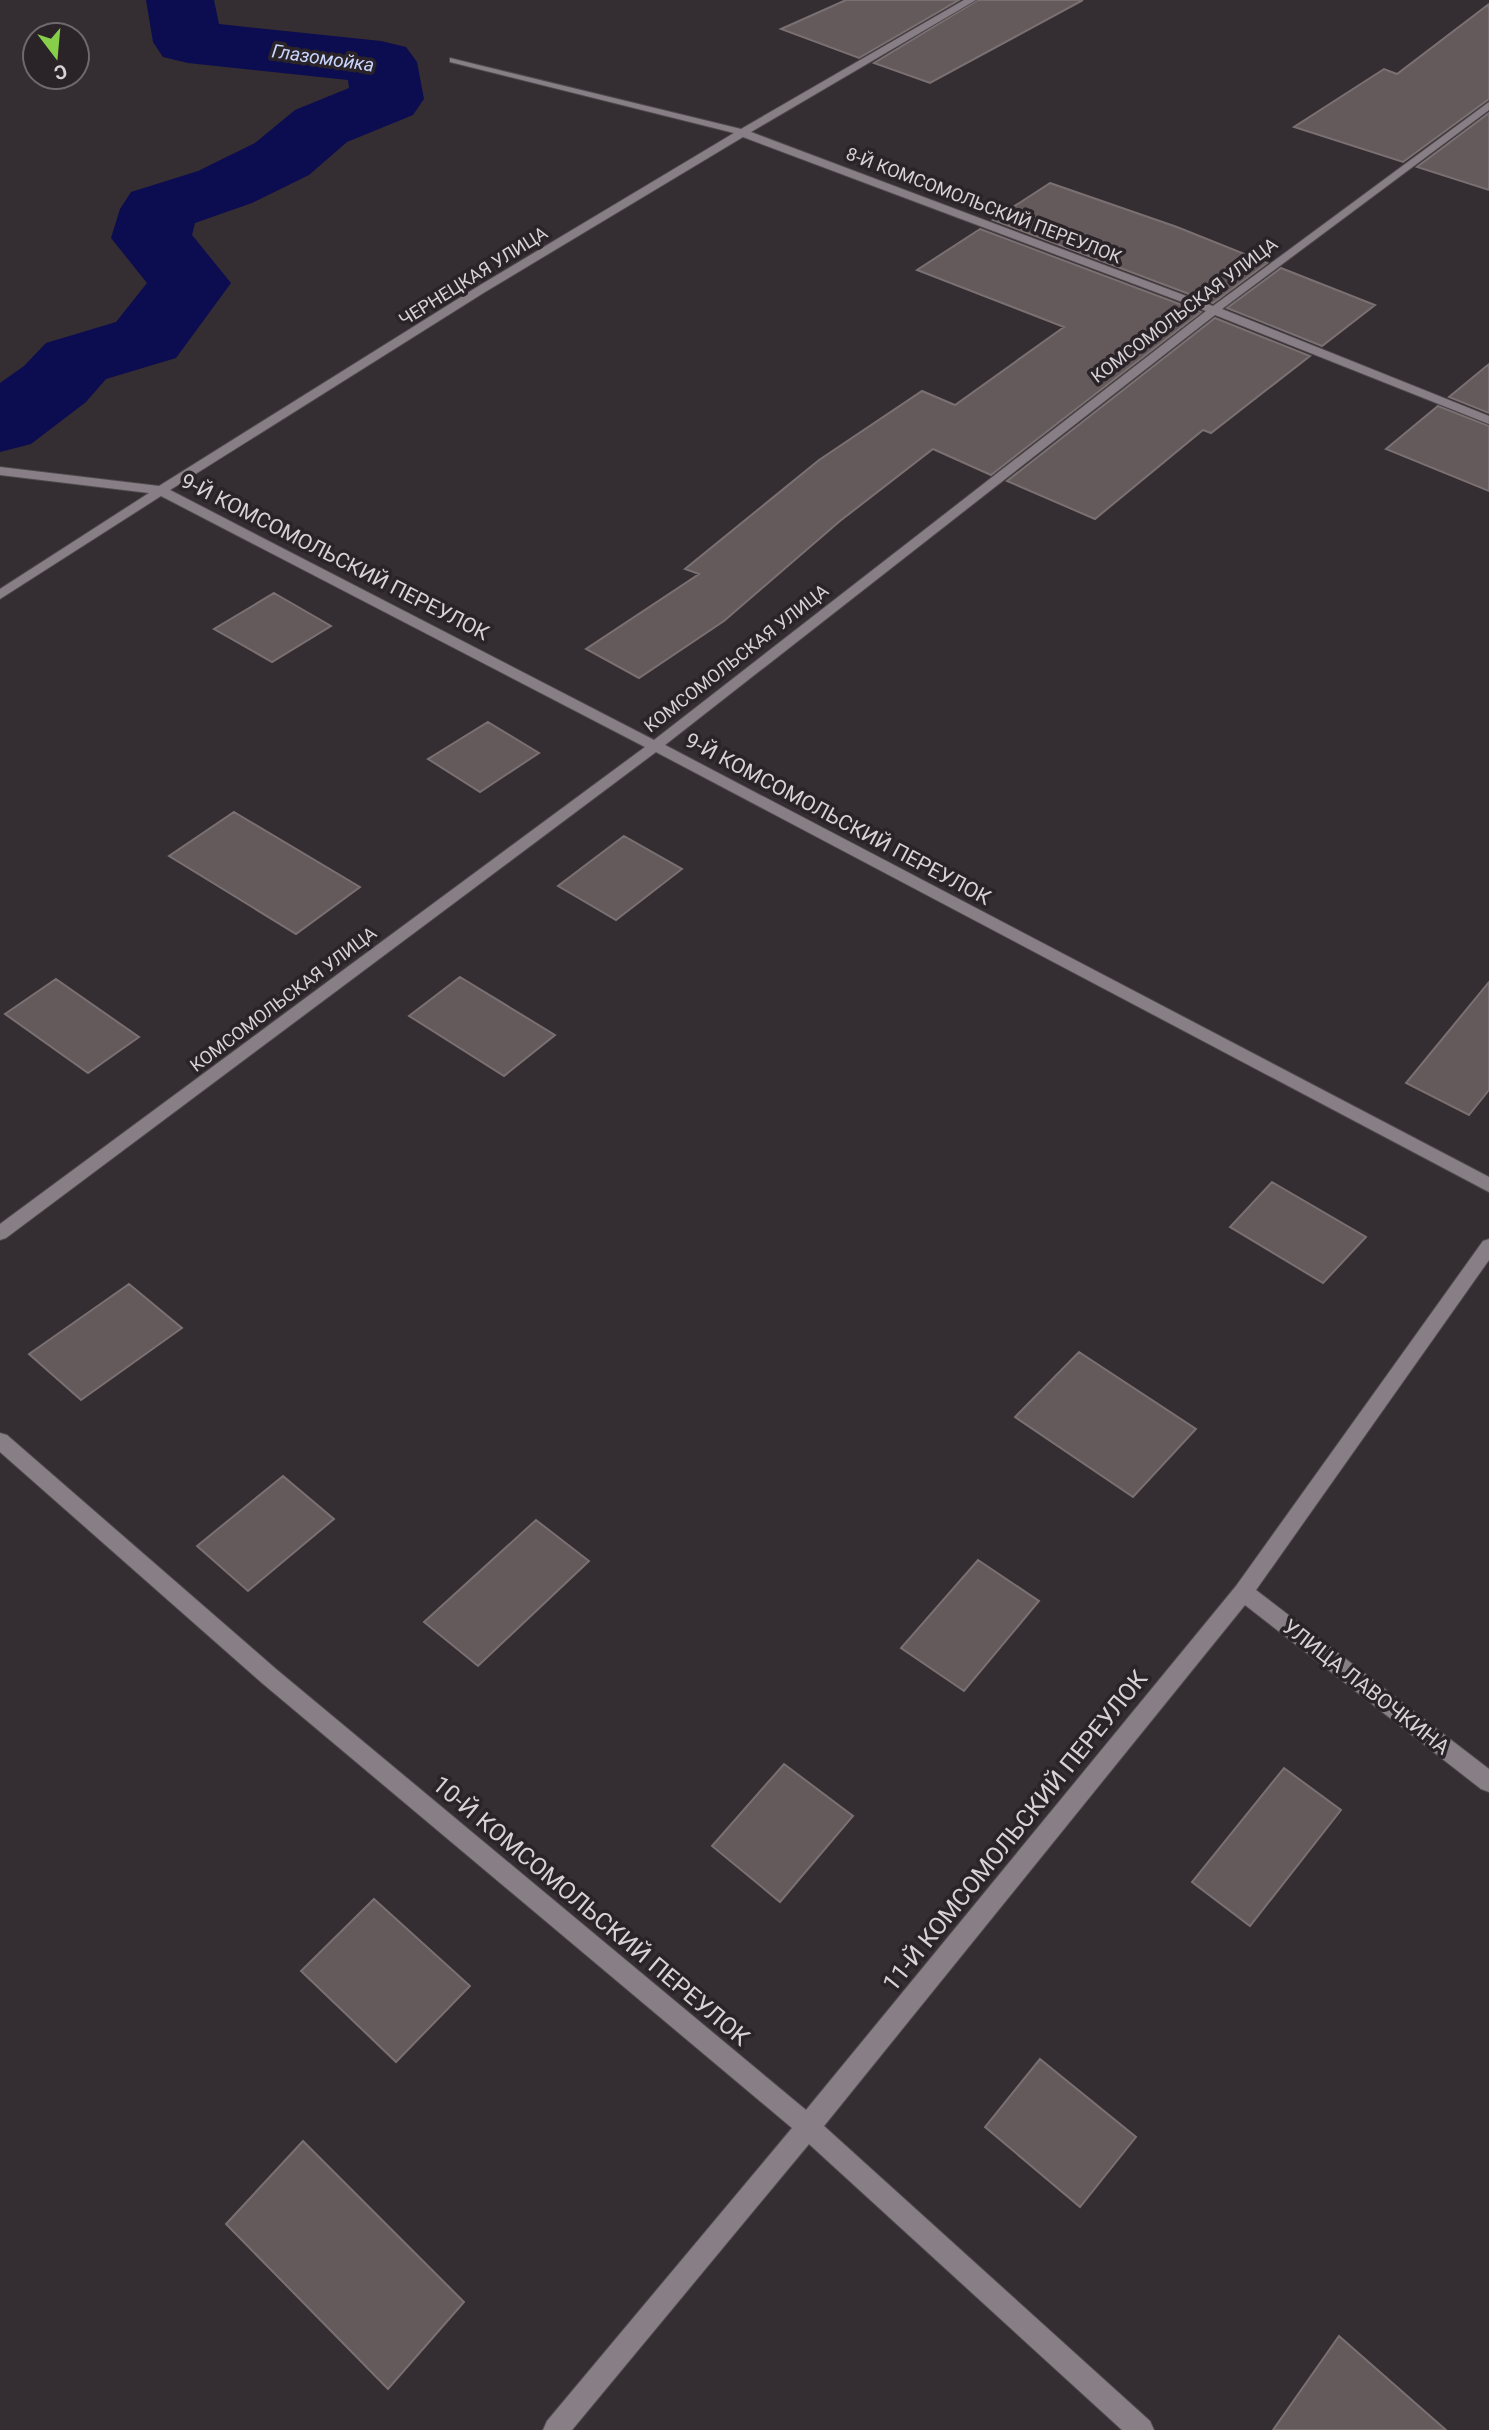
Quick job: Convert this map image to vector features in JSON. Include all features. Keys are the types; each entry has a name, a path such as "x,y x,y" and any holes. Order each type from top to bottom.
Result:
{"street":[{"name":"ЧЕРНЕЦКАЯ УЛИЦА","path":"0,595 160,490 741,132 971,0"},
{"name":"8-Й КОМСОМОЛЬСКИЙ ПЕРЕУЛОК","path":"454,60 741,132 1214,310 1489,420"},
{"name":"КОМСОМОЛЬСКАЯ УЛИЦА","path":"0,1233 654,746 1214,310 1489,106"},
{"name":"9-Й КОМСОМОЛЬСКИЙ ПЕРЕУЛОК","path":"0,471 160,490 1489,1185"},
{"name":"11-Й КОМСОМОЛЬСКИЙ ПЕРЕУЛОК","path":"556,2430 808,2127 1243,1592 1489,1246"},
{"name":"10-Й КОМСОМОЛЬСКИЙ ПЕРЕУЛОК","path":"0,1441 269,1676 808,2127 1141,2430"},
{"name":"УЛИЦА ЛАВОЧКИНА","path":"1243,1592 1489,1782"}],"building":[{"path":"846,0 959,0 859,58 781,29"},
{"path":"978,0 1083,0 930,83 874,63"},
{"path":"1489,4 1489,99 1403,162 1294,127 1384,69 1397,74"},
{"path":"1489,113 1489,190 1417,167"},
{"path":"1050,183 1177,227 1267,263 1213,303 993,220"},
{"path":"980,229 1201,312 991,475 933,449 840,521 724,621 639,678 586,649 699,574 685,569 819,460 922,391 955,405 1064,327 917,270"},
{"path":"1281,268 1375,305 1322,346 1227,308"},
{"path":"1215,318 1310,356 1211,433 1203,430 1095,519 1007,481"},
{"path":"1489,364 1489,413 1449,397"},
{"path":"1438,406 1489,426 1489,491 1386,449"},
{"path":"274,593 331,626 272,662 214,629"},
{"path":"488,722 539,753 480,792 428,759"},
{"path":"234,812 360,887 296,934 169,856"},
{"path":"624,836 682,869 616,920 558,886"},
{"path":"460,977 555,1035 504,1076 409,1016"},
{"path":"56,979 139,1037 88,1073 5,1014"},
{"path":"1489,982 1489,1090 1469,1115 1406,1083"},
{"path":"1272,1182 1366,1237 1323,1283 1230,1227"},
{"path":"129,1284 182,1328 81,1400 29,1354"},
{"path":"1079,1352 1196,1429 1133,1497 1015,1417"},
{"path":"283,1476 334,1519 248,1591 197,1546"},
{"path":"536,1520 589,1561 478,1666 424,1622"},
{"path":"978,1560 1039,1601 964,1691 901,1648"},
{"path":"784,1764 853,1816 780,1902 712,1846"},
{"path":"1284,1768 1341,1810 1250,1926 1192,1882"},
{"path":"374,1899 470,1986 396,2062 301,1971"},
{"path":"1040,2059 1136,2137 1080,2207 985,2127"},
{"path":"303,2141 464,2302 388,2389 226,2224"},
{"path":"1339,2336 1446,2430 1273,2430"}],"waterway":[{"name":"Глазомойка","path":"0,425 55,384 76,361 146,340 190,283 151,238 159,209 225,187 282,159 321,126 387,99 381,62 188,42 180,0"}]}
